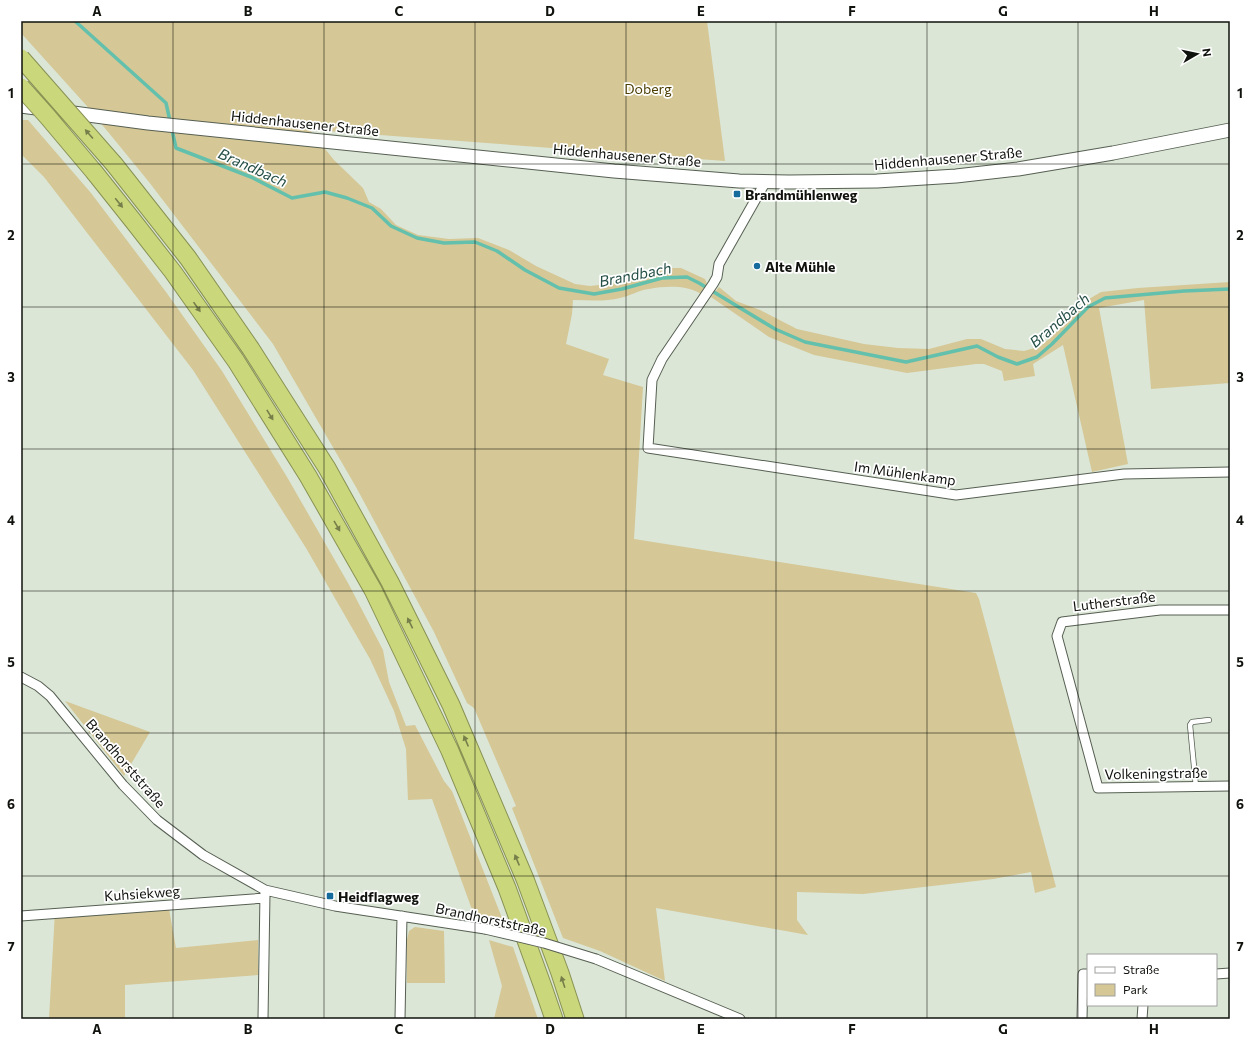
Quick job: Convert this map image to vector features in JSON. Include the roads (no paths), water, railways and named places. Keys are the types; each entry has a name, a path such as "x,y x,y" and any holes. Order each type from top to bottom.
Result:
{"highway":[{"path":"21,58 114,164 188,258 251,349 327,468 390,582 451,706 525,880 560,973 575,1019"},
{"path":"21,87 94,173 173,272 236,361 308,476 373,590 450,751 507,888 554,1019"}],"street":[{"name":"Hiddenhausener Straße","path":"21,106 193,128 614,171 739,181 877,181 956,176 1018,169 1113,153 1230,130"},
{"name":"Im Mühlenkamp","path":"766,181 719,264 717,277 713,284 662,359 652,380 648,448 956,495 1124,474 1230,472"},
{"name":"Lutherstraße","path":"1069,681 1057,636 1062,622 1107,615 1160,610 1230,610"},
{"name":"Brandhorststraße","path":"21,678 38,686 50,696 123,785 157,820 203,855 265,894 485,929 544,943 596,959 740,1019"},
{"name":"Volkeningstraße","path":"1069,681 1098,788 1230,786"},
{"name":"Kuhsiekweg","path":"21,916 265,894"},
{"path":"263,1019 265,894"},
{"path":"400,1019 402,916"},
{"path":"1217,974 1230,973"},
{"path":"1082,1019 1086,974"},
{"path":"1142,1019 1143,1006"}],"lane":[{"path":"1196,786 1190,725 1192,722 1209,720"}],"waterway":[{"name":"Brandbach","path":"75,21 166,103 176,148 251,177 292,198 325,192 347,198 372,208 391,226 417,238 444,243 475,242 497,251 525,270 559,288 594,294 622,289 662,278 687,277 775,329 805,342 906,362 977,346 998,357 1017,364 1037,357 1052,344 1088,307 1105,298 1184,291 1230,289"}],"place":[{"name":"Brandmühlenweg","path":"737,194"},
{"name":"Alte Mühle","path":"757,266"},
{"name":"Heidflagweg","path":"330,896"}],"park label":[{"name":"Doberg","path":"648,88"}]}
